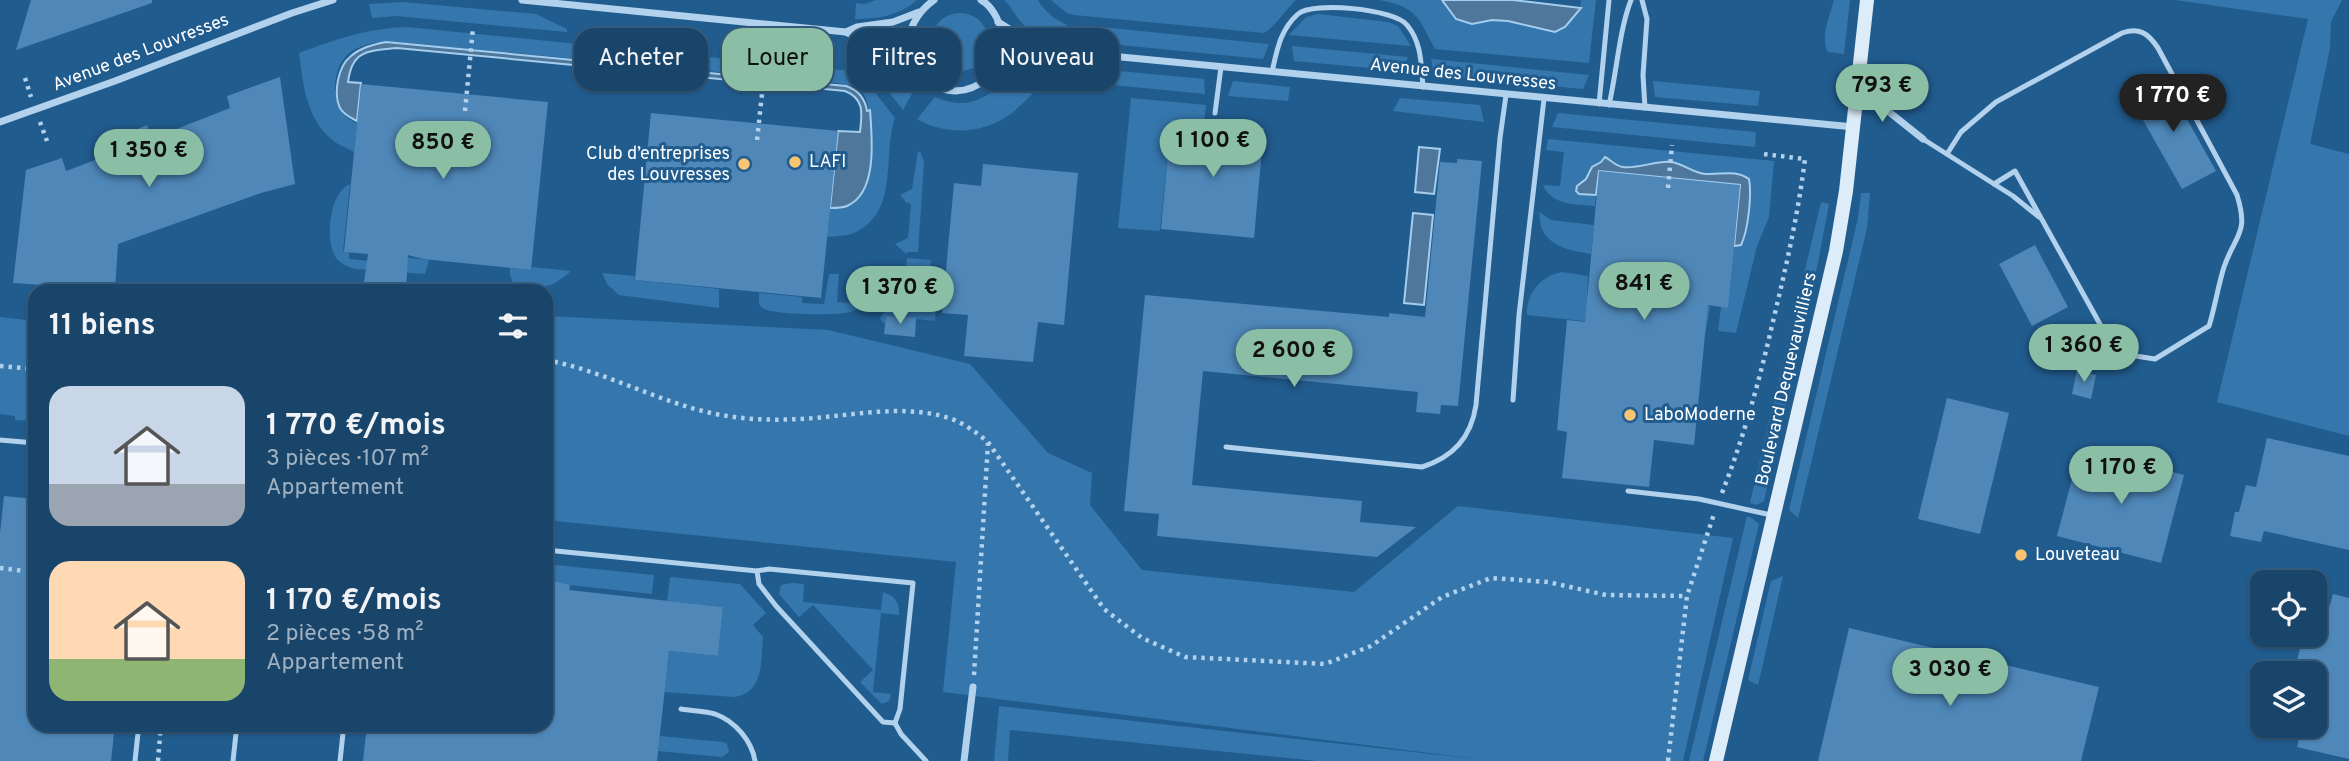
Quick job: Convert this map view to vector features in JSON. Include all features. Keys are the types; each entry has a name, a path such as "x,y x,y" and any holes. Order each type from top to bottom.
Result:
{"main road":[{"name":"Boulevard Dequevauvilliers","path":"1716,761 1836,251 1854,127 1867,0"}],"street":[{"name":"Avenue des Louvresses","path":"0,122 333,0"},
{"path":"522,0 846,32 857,27 893,22 920,12"},
{"path":"911,28 920,12 934,0"},
{"path":"984,1 1000,28"},
{"name":"Avenue des Louvresses","path":"998,22 1008,28"},
{"name":"Avenue des Louvresses","path":"1119,57 1854,127"},
{"path":"1858,88 1923,139"},
{"path":"964,761 973,687"}],"lane":[{"path":"1599,104 1609,0"},
{"path":"1609,105 1631,0"},
{"path":"1642,0 1647,19 1643,75 1646,108"},
{"path":"1272,72 1282,34 1304,9 1320,7 1378,12 1401,19 1413,34 1420,47 1423,87"},
{"path":"1947,154 1961,132 1996,102 2122,33 2133,29 2142,31 2151,38 2164,60 2237,195 2243,215 2242,229 2224,267 2209,326 2155,359 2116,353 2015,171 1994,184"},
{"path":"1215,113 1221,67"},
{"path":"1226,447 1422,467 1441,458 1462,442 1474,421 1506,95"},
{"path":"1513,400 1519,315 1545,99"},
{"path":"1923,139 1994,184 2042,219"},
{"path":"0,440 28,442"},
{"path":"1628,491 1687,497 1774,515"},
{"path":"553,551 913,583 900,709 895,723 901,734 926,761"},
{"path":"757,571 759,584 776,606 883,722 895,723"},
{"path":"681,709 716,714 729,722 743,734 754,753 755,761"},
{"path":"135,761 138,732"},
{"path":"233,761 236,732"},
{"path":"340,761 343,732"}],"path":[{"path":"465,111 473,28"},
{"path":"757,140 762,91"},
{"path":"1668,188 1672,145"},
{"path":"1668,761 1687,596 1718,504 1743,441 1796,225 1805,159 1763,154"},
{"path":"553,361 575,366 695,410 734,417 771,420 891,410 952,419 988,442 1104,610 1142,638 1185,657 1325,664 1371,646 1442,597 1491,578 1548,582 1606,594 1687,596"},
{"path":"0,366 28,368"},
{"path":"973,687 988,442"},
{"path":"0,568 24,571"},
{"path":"158,761 160,732"}],"shaded area":[{"path":"876,0 917,0 888,16 855,19 856,3 865,4"},
{"path":"1004,0 1038,0 1051,15 1070,28 1028,28"},
{"path":"1051,0 1296,0 1264,33 1074,15 1067,13"},
{"path":"1379,0 1442,0 1456,19 1483,23 1492,20 1516,22 1580,9 1581,0 1596,0 1589,63 1435,49 1415,15 1401,6"},
{"path":"1442,0 1513,0 1581,8 1565,27 1555,32 1508,21 1492,20 1472,24 1456,19"},
{"path":"1834,0 1850,0 1844,54 1828,52 1826,46 1826,26"},
{"path":"2175,0 2342,0 2331,22 2330,48 2310,144 2349,154 2349,436 2217,402 2308,19"},
{"path":"403,2 536,14 567,29 567,32 396,16 372,18 369,4"},
{"path":"954,13 971,15 985,28 975,28 975,67 961,71 961,28 935,28 939,21"},
{"path":"1318,14 1388,22 1398,26 1411,46 1289,35 1306,17"},
{"path":"407,27 574,44 574,59 384,41 365,45 348,54 335,82 337,102 348,118 357,123 354,152 333,140 316,120 307,99 299,53 338,39"},
{"path":"1119,29 1269,44 1263,59 1119,45"},
{"path":"386,42 574,60 574,65 397,48 370,51 353,63 350,71 348,82 361,83 357,121 340,108 337,88 340,73 347,60 368,46"},
{"path":"1292,46 1408,57 1402,71 1294,61"},
{"path":"708,57 722,58 722,72 708,71"},
{"path":"1431,59 1589,75 1583,89 1434,75"},
{"path":"833,69 847,71 847,86 833,83"},
{"path":"1119,71 1204,79 1205,94 1119,86"},
{"path":"708,73 722,74 722,79 708,78"},
{"path":"1233,81 1290,87 1288,101 1228,96"},
{"path":"1653,81 1760,91 1758,106 1655,97"},
{"path":"833,85 846,86 847,91 857,92 863,98 867,111 870,110 871,164 864,189 857,199 845,207 830,208 838,131 860,132 861,108 856,98 845,91 833,90"},
{"path":"874,91 895,118 884,197 878,212 868,224 851,234 827,237 830,208 846,206 862,195 869,112 862,92"},
{"path":"888,91 913,91 903,110"},
{"path":"1035,91 1012,113 978,129 940,128 917,119 935,97 968,103 992,92"},
{"path":"1131,98 1206,105 1204,123 1171,120 1160,231 1118,228"},
{"path":"1400,98 1480,105 1484,122 1393,111"},
{"path":"1558,113 1756,132 1755,147 1552,127"},
{"path":"1548,139 1774,161 1769,217 1757,246 1736,333 1718,331 1734,246 1745,237 1749,179 1733,174 1703,174 1666,163 1626,167 1608,157 1592,167 1579,194 1596,195 1595,206 1565,203 1552,197 1543,185 1560,186 1564,152 1546,150"},
{"path":"1419,147 1440,149 1434,194 1415,192"},
{"path":"918,151 924,163 918,252 906,254 895,244 908,238 911,204 900,195 912,189"},
{"path":"1605,157 1623,167 1671,162 1702,174 1734,173 1749,179 1749,213 1741,245 1734,246 1740,185 1599,171 1596,195 1579,194 1576,191 1577,186 1586,179 1592,167"},
{"path":"350,184 343,251 349,252 349,259 371,261 372,254 429,260 425,274 356,269 337,259 331,242 331,218 337,197"},
{"path":"1861,193 1870,193 1867,228 1798,518 1789,510 1858,218"},
{"path":"1821,202 1829,204 1818,263 1764,501 1756,505 1750,503"},
{"path":"1539,212 1551,220 1594,225 1591,254 1551,241 1542,229"},
{"path":"1413,213 1433,215 1424,305 1404,303"},
{"path":"907,258 931,260 929,287 937,289 935,321 886,316 885,323 880,318 888,306 890,295 903,289"},
{"path":"532,267 571,271 552,284 513,283 510,268 531,270"},
{"path":"1562,272 1588,276 1587,294 1710,306 1705,334 1527,315 1529,300 1536,287 1548,277"},
{"path":"602,273 635,276 634,280 719,289 719,308 619,295 607,284"},
{"path":"829,274 839,274 837,302 851,303 854,278 861,283 864,287 864,298 858,309 838,314 794,314 768,310 759,304 759,293 802,297 802,303 824,304"},
{"path":"553,316 828,330 970,364 1048,453 1092,473 1090,505 1142,570 1354,592 1458,506 1733,538 1683,761 1317,761 1010,730 1008,761 994,761 999,706 1485,760 943,692 956,562 553,521"},
{"path":"0,317 28,320 28,421 15,420 15,416 0,414"},
{"path":"1747,516 1759,524 1703,761 1689,761"},
{"path":"553,565 654,575 652,594 553,581"},
{"path":"1783,576 1758,685 1748,680 1771,581"},
{"path":"670,577 740,584 766,613 753,625 763,637 761,665 756,682 744,694 735,697 664,692 669,651 718,656 723,607 667,601"},
{"path":"804,584 803,602 881,610 883,592 896,600 899,615 881,613 873,692 891,694 889,701 882,704 860,682 873,670 813,605 799,617 779,594 781,585"},
{"path":"660,736 723,742 727,744 729,752 722,757 658,751"}],"building":[{"path":"31,0 152,0 152,3 16,50"},
{"path":"280,77 295,184 261,193 118,244 115,284 13,283 26,170 62,158 66,171 117,152 112,140 147,125 151,139 230,108 227,96"},
{"path":"2164,78 2216,171 2182,189 2130,97"},
{"path":"361,84 548,102 531,270 423,259 408,255 406,284 364,284 368,254 344,252"},
{"path":"651,113 838,131 821,298 635,280"},
{"path":"1171,120 1264,128 1254,238 1161,229"},
{"path":"1457,159 1482,161 1458,406 1441,405 1440,414 1416,412 1418,392 1203,371 1192,485 1362,501 1360,522 1416,527 1377,557 1157,536 1159,514 1124,511 1145,295 1389,317 1389,313 1425,317 1440,162 1457,163"},
{"path":"983,164 1078,173 1064,325 1038,322 1033,362 964,356 968,315 942,313 954,183 981,186"},
{"path":"1599,171 1740,185 1728,308 1708,305 1694,445 1654,440 1649,487 1562,478 1567,432 1557,430 1567,320 1585,322"},
{"path":"2035,245 2068,307 2032,326 1999,264"},
{"path":"886,316 916,318 915,337 884,334"},
{"path":"2077,370 2096,375 2091,399 2072,394"},
{"path":"1947,398 2009,413 1980,534 1918,519"},
{"path":"2267,438 2349,456 2349,550 2264,531 2261,542 2230,536 2235,512 2239,512 2246,485 2256,487"},
{"path":"2080,449 2184,475 2161,563 2057,536"},
{"path":"4,496 28,498 28,732 114,732 111,761 0,761 0,533"},
{"path":"553,581 570,585 569,590 723,607 718,656 669,651 657,761 363,761 366,732 553,732"},
{"path":"2333,594 2349,598 2349,759 2297,747 2299,738 2327,738 2327,661 2297,661 2300,647 2327,647 2329,608"},
{"path":"1849,628 2099,687 2081,761 1818,761"}],"place":[{"name":"LAFI","path":"795,162"},
{"name":"Club d’entreprises des Louvresses","path":"744,164"},
{"name":"LaboModerne","path":"1630,415"},
{"name":"Louveteau","path":"2021,555"}]}
